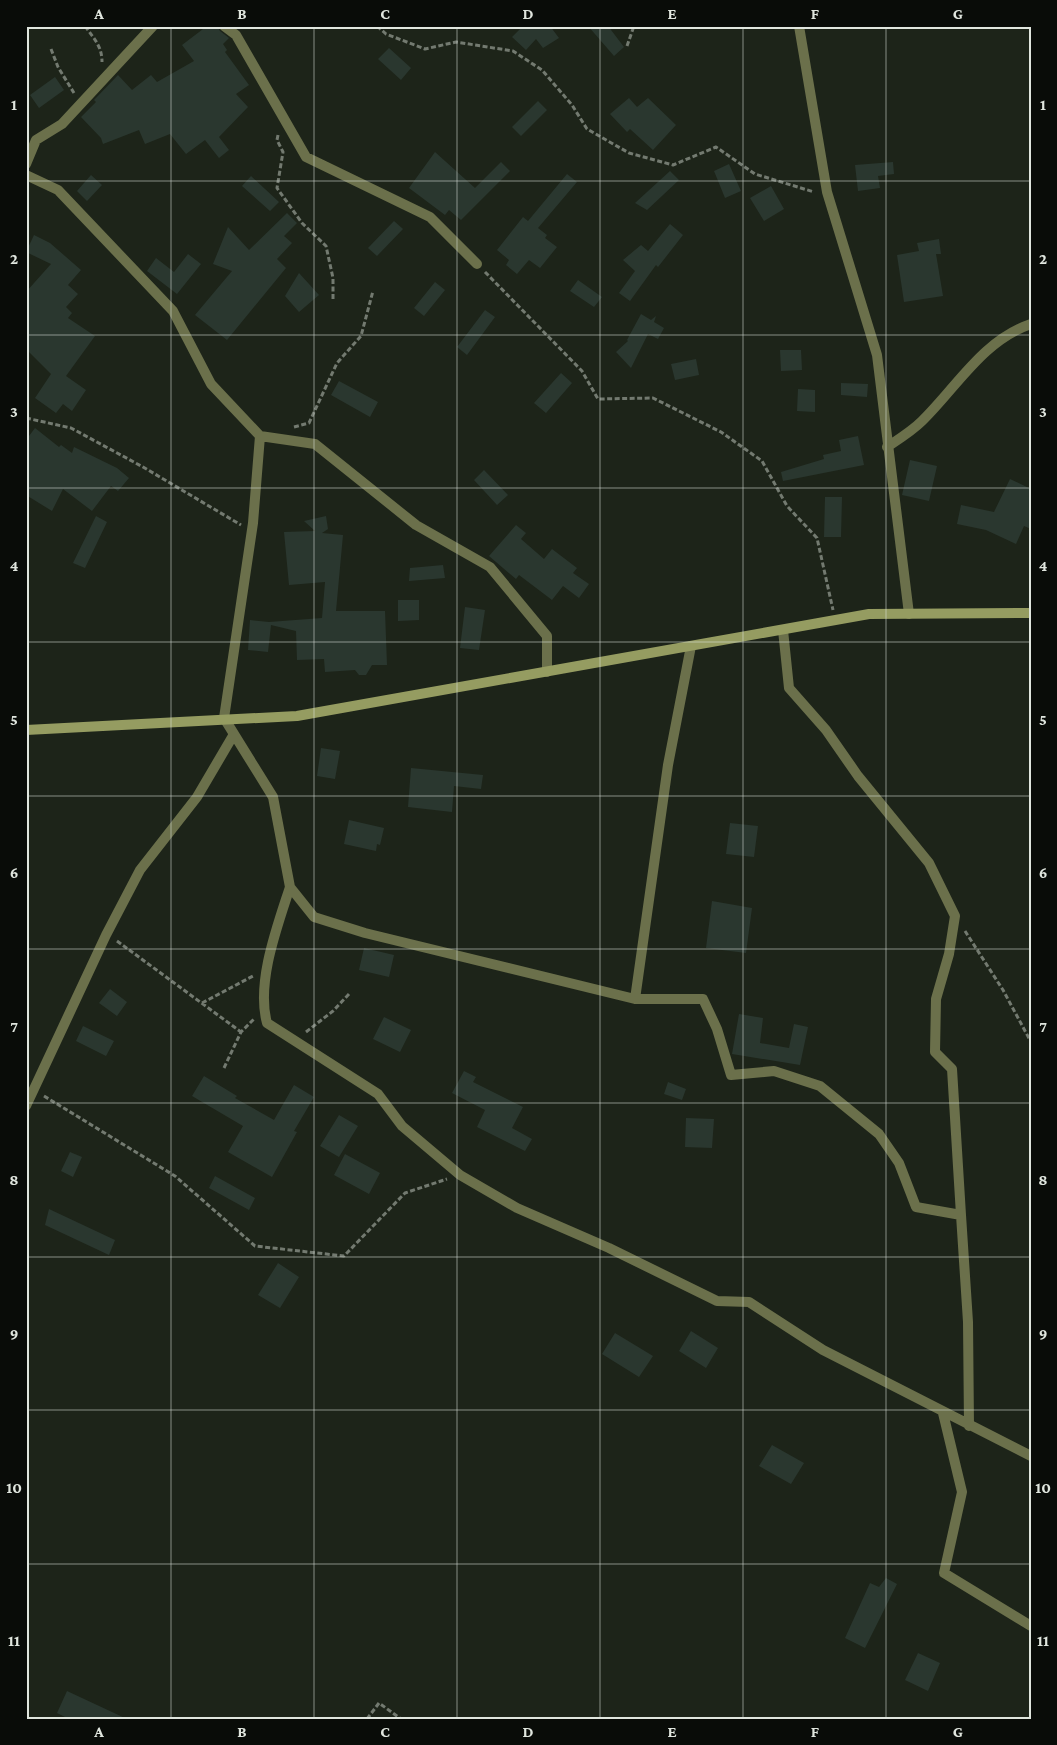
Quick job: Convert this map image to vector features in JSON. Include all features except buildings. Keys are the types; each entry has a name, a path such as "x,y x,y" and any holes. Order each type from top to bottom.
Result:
{"main road":[{"path":"26,730 224,718 297,716 869,614 1031,613"}],"street":[{"path":"26,164 36,140 62,124 152,26"},
{"path":"224,26 236,35 306,157 430,218 477,264"},
{"path":"800,26 828,196 877,355 909,614"},
{"path":"26,175 58,190 173,311 211,384 260,436 315,444 416,525 490,567 547,636 547,672"},
{"path":"887,447 921,422 958,379 988,350 1019,328 1031,324"},
{"path":"260,436 252,532 224,718 273,797 290,888 275,933 268,968 263,1010 267,1023 378,1094 402,1126 460,1175 517,1208 609,1248 717,1301 749,1302 823,1350 943,1413 1031,1456"},
{"path":"782,630 790,688 826,730 858,776 929,864 955,916 949,954 936,999 935,1052 952,1069 968,1322 969,1426"},
{"path":"635,999 668,765 691,646"},
{"path":"26,1106 106,935 140,870 197,797 234,734"},
{"path":"290,888 314,917 365,933 635,999 703,999 717,1029 731,1075 774,1071 820,1086 879,1134 899,1163 916,1206 961,1215"},
{"path":"943,1413 962,1492 944,1574 1031,1626"}],"path":[{"path":"85,26 98,42 102,52 102,80"},
{"path":"377,26 386,34 425,48 456,42 513,51 542,70 572,105 587,129 628,153 673,165 716,147 755,174 828,196"},
{"path":"627,46 634,26"},
{"path":"51,49 79,105"},
{"path":"283,117 277,140 282,152 277,188 302,223 326,246 333,278 333,298"},
{"path":"477,264 582,371 598,399 654,398 721,432 762,461 787,506 817,538 835,620"},
{"path":"292,428 309,424 337,363 361,336 374,291"},
{"path":"26,418 71,428 143,467 252,532"},
{"path":"955,916 1003,990 1031,1042"},
{"path":"106,935 128,948 241,1032"},
{"path":"202,1003 268,968"},
{"path":"302,1035 333,1011 350,993"},
{"path":"224,1068 241,1032 263,1010"},
{"path":"34,1090 175,1176 255,1246 344,1256 404,1193 460,1175"},
{"path":"368,1719 379,1703 401,1719"}]}
